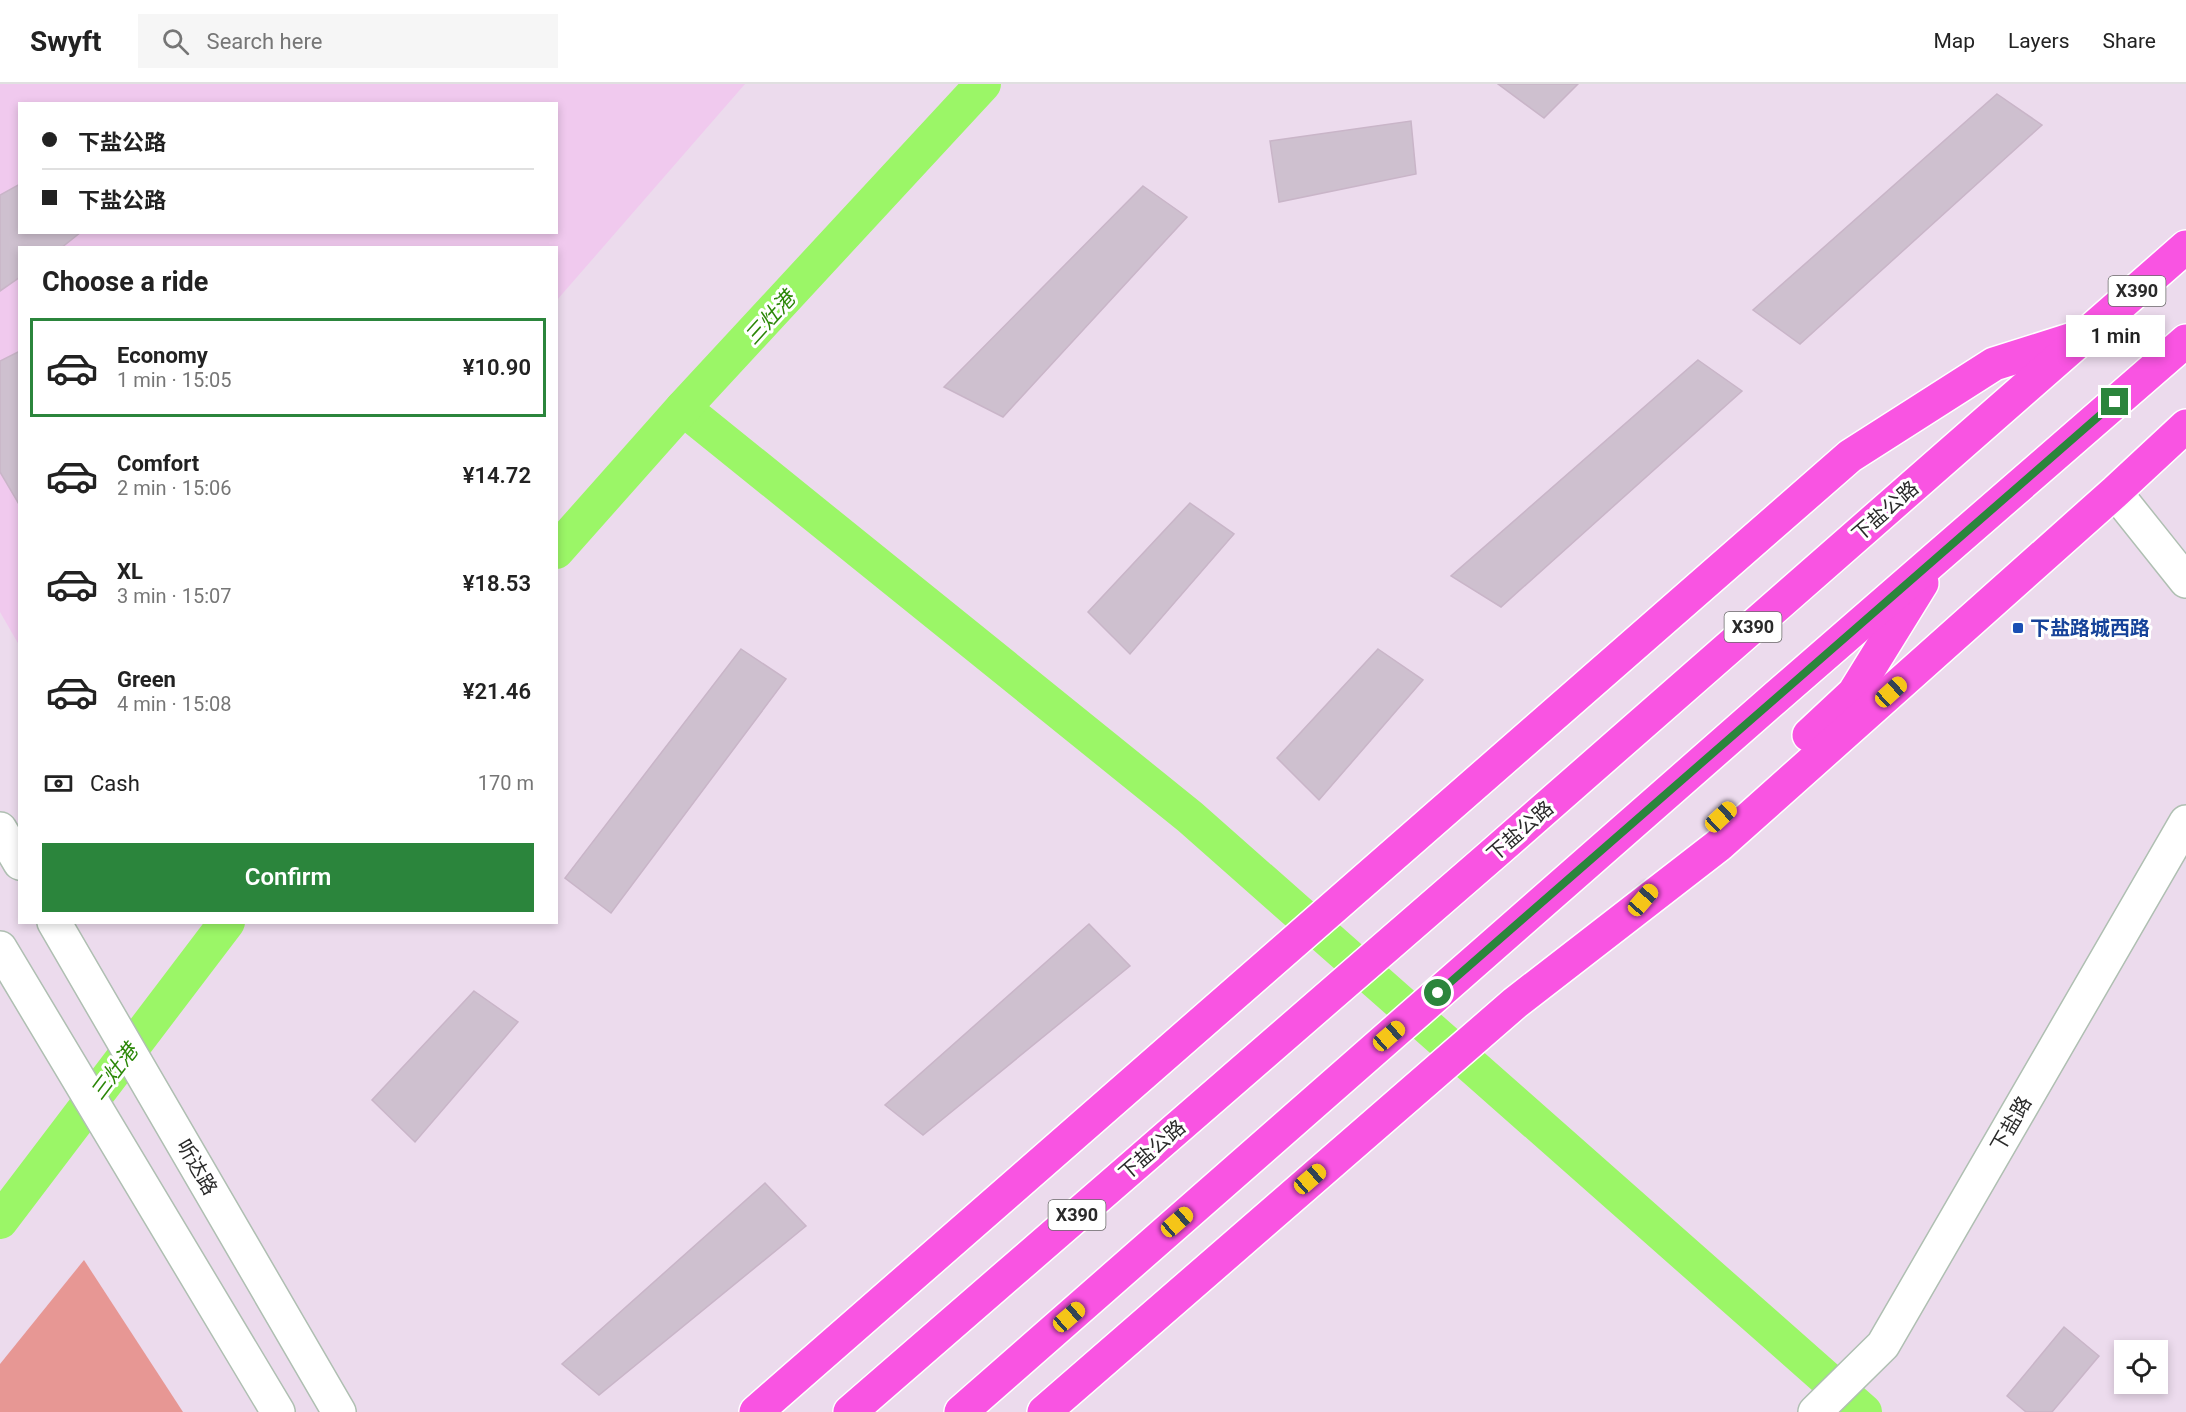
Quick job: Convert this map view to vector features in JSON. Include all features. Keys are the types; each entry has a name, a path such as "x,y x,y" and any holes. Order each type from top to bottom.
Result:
{"main road":[{"name":"下盐公路","path":"850,1412 2186,247"},
{"path":"756,1412 1850,456 1994,364 2087,334"},
{"path":"961,1412 2186,341"},
{"path":"1044,1412 1399,1101 1515,1003 1719,845 2186,426"},
{"path":"1628,917 1688,848 1854,693 1939,555"}],"street":[{"path":"2115,492 2186,581"},
{"name":"下盐路","path":"1815,1412 1883,1345 2186,822"},
{"path":"0,829 18,860"},
{"name":"听达路","path":"55,924 339,1412"},
{"path":"0,948 278,1412"}],"shaded area":[{"path":"0,84 745,84 558,299 558,246 18,246 18,643 0,612"},
{"path":"84,1260 183,1412 0,1412 0,1364"}],"building":[{"path":"1498,84 1578,84 1544,118"},
{"path":"1997,94 2042,125 1800,344 1753,310"},
{"path":"1411,121 1416,174 1279,202 1270,141"},
{"path":"18,185 18,234 78,234 64,246 18,246 18,278 0,291 0,195"},
{"path":"1143,186 1187,217 1003,417 944,387"},
{"path":"18,352 18,503 0,472 0,361"},
{"path":"1698,360 1742,391 1501,607 1451,576"},
{"path":"1190,503 1234,534 1130,654 1088,612"},
{"path":"741,649 786,679 611,913 565,878"},
{"path":"1378,649 1423,680 1319,800 1277,758"},
{"path":"1089,924 1130,966 923,1135 885,1105"},
{"path":"474,991 518,1022 415,1142 372,1100"},
{"path":"765,1183 806,1226 599,1395 562,1364"},
{"path":"2064,1327 2099,1356 2052,1412 2026,1412 2007,1396"}],"waterway":[{"name":"三灶港","path":"558,549 683,408 983,84"},
{"path":"683,408 1190,817 1864,1412"},
{"name":"三灶港","path":"0,1221 225,924"}],"place":[{"name":"下盐路城西路","path":"2018,628"}],"route":[{"path":"1438,993 2115,402"}]}
